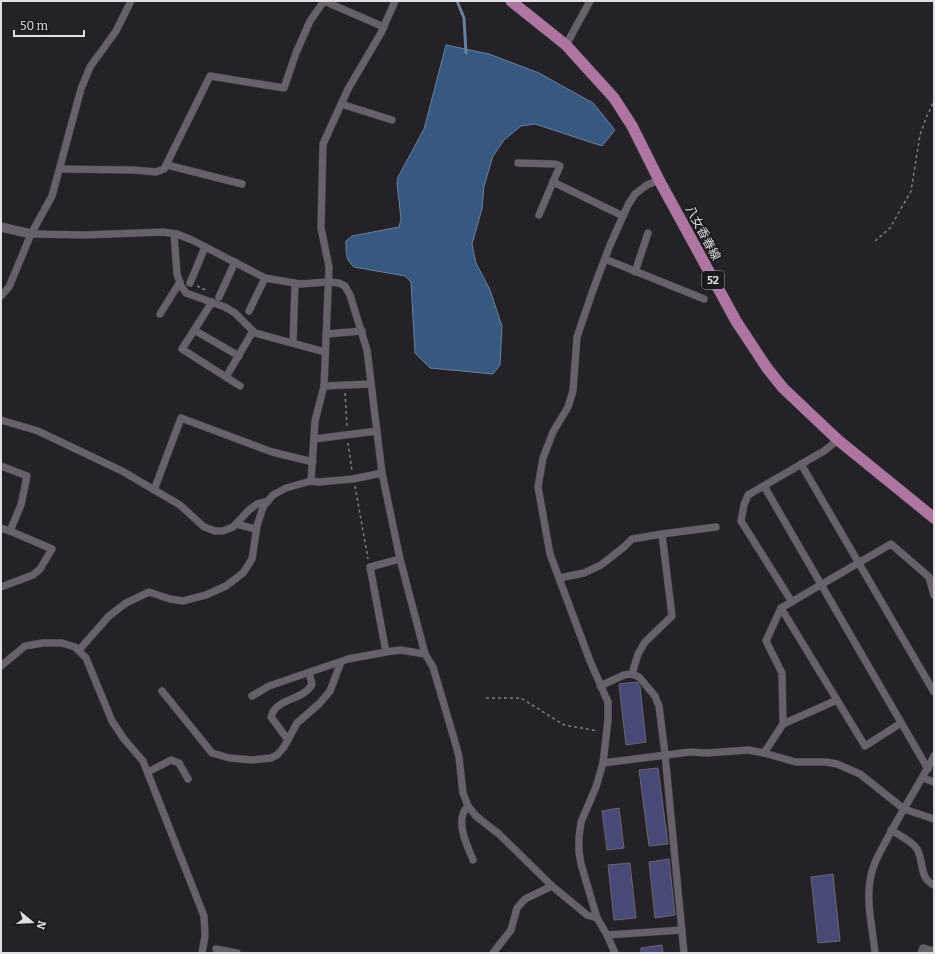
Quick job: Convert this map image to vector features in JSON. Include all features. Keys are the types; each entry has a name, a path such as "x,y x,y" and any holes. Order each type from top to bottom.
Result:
{"main road":[{"name":"八女香春線","path":"511,1 566,45 614,98 632,126 659,180 736,322 751,346 783,388 838,440 934,518"}],"street":[{"path":"1,296 9,287 31,234 52,196 81,89 90,68 116,31 131,1"},
{"path":"60,169 132,170 156,172 164,170 210,76 284,88 296,53 310,21 324,1 384,27"},
{"path":"311,480 315,421 324,386 329,267 321,228 323,144 348,89 384,27 395,1"},
{"path":"566,45 590,1"},
{"path":"341,104 392,120"},
{"path":"518,163 556,164 560,166 539,215"},
{"path":"167,165 242,184"},
{"path":"615,953 608,935 597,918 581,864 579,836 582,822 596,787 603,763 608,702 600,686 578,630 550,554 538,487 543,458 553,432 568,407 573,391 577,337 605,259 623,216 635,194 647,185 659,180"},
{"path":"553,182 623,216"},
{"path":"1,228 31,234 85,235 163,232 174,234 205,247 265,278 295,284 328,282 339,283 345,286 350,296 368,350 382,473 400,559 426,654 433,667 455,742 459,757 463,793 468,806 476,816 500,835 552,886 587,915 597,918"},
{"path":"635,272 648,233"},
{"path":"174,234 177,274 186,293 224,306 235,313 253,331 325,352"},
{"path":"190,283 205,247"},
{"path":"605,259 704,299"},
{"path":"219,297 235,262"},
{"path":"249,311 265,278"},
{"path":"160,314 180,282"},
{"path":"293,343 295,284"},
{"path":"212,302 182,349 240,386"},
{"path":"194,330 239,356"},
{"path":"226,377 253,331"},
{"path":"326,334 362,331"},
{"path":"324,386 371,384"},
{"path":"154,490 181,418 272,452 313,462"},
{"path":"1,420 38,431 122,471 180,505 204,527 215,531 223,531 233,527 249,510 258,504 268,501"},
{"path":"314,439 377,432"},
{"path":"792,602 741,522 744,505 748,495 824,451 838,440"},
{"path":"801,464 934,692"},
{"path":"1,466 27,476 21,505 10,531"},
{"path":"78,650 109,616 126,603 149,592 170,599 183,600 206,595 226,586 243,573 252,559 256,529 263,508 272,495 286,488 311,480 319,482 353,479 382,473"},
{"path":"764,486 928,769"},
{"path":"236,524 256,529"},
{"path":"559,578 584,573 601,565 632,539 716,527"},
{"path":"1,528 52,549 40,569 33,575 1,587"},
{"path":"632,674 638,654 645,642 672,616 662,534"},
{"path":"783,724 782,673 766,641 781,608 891,544 929,577 934,595"},
{"path":"386,652 370,567 400,559"},
{"path":"781,608 865,746 901,723"},
{"path":"1,666 25,646 62,643 75,647 86,658 112,721 124,739 144,761 204,916 205,936 202,953"},
{"path":"252,696 269,686 309,674 341,662 400,650 426,654"},
{"path":"162,691 212,753 229,758 252,760 271,758 277,755 284,747 298,723 320,703 330,691 341,662"},
{"path":"288,740 272,717 273,712 285,702 303,695 310,689 312,684 309,674"},
{"path":"600,686 632,674 640,677 655,696 659,706 684,953"},
{"path":"764,753 783,724 837,700"},
{"path":"603,763 665,754 690,752 711,753 739,750 764,753 796,762 826,762 837,764 860,774 904,809 934,819"},
{"path":"875,953 870,905 870,881 875,862 891,830 923,778 934,756"},
{"path":"148,772 171,760 178,762 188,779"},
{"path":"923,778 934,782"},
{"path":"468,806 463,814 462,822 463,832 473,860"},
{"path":"891,830 916,847 927,881 934,885"},
{"path":"493,953 510,930 517,908 525,899 552,886"},
{"path":"608,935 682,930"},
{"path":"921,953 923,948 934,951"},
{"path":"216,949 237,953"}],"path":[{"path":"875,241 890,228 911,191 920,135 934,101"},
{"path":"486,698 521,698 564,725 606,733"}],"water":[{"path":"446,45 489,54 539,73 593,103 615,130 602,146 535,124 521,126 504,140 493,156 484,186 482,209 472,244 476,263 490,290 502,326 500,365 493,374 430,368 415,353 411,282 405,276 354,267 349,261 346,252 346,241 352,236 399,227 401,219 397,183 398,177 424,129"}],"building":[{"path":"637,682 640,686 646,742 626,745 619,684"},
{"path":"658,768 668,844 649,846 639,770"},
{"path":"619,808 624,848 607,850 602,811"},
{"path":"669,859 675,915 655,918 649,862"},
{"path":"630,863 636,918 614,920 608,865"},
{"path":"833,874 840,941 818,943 811,877"},
{"path":"662,945 663,953 641,953 641,948"}],"waterway":[{"path":"457,1 464,18 466,53"}]}
